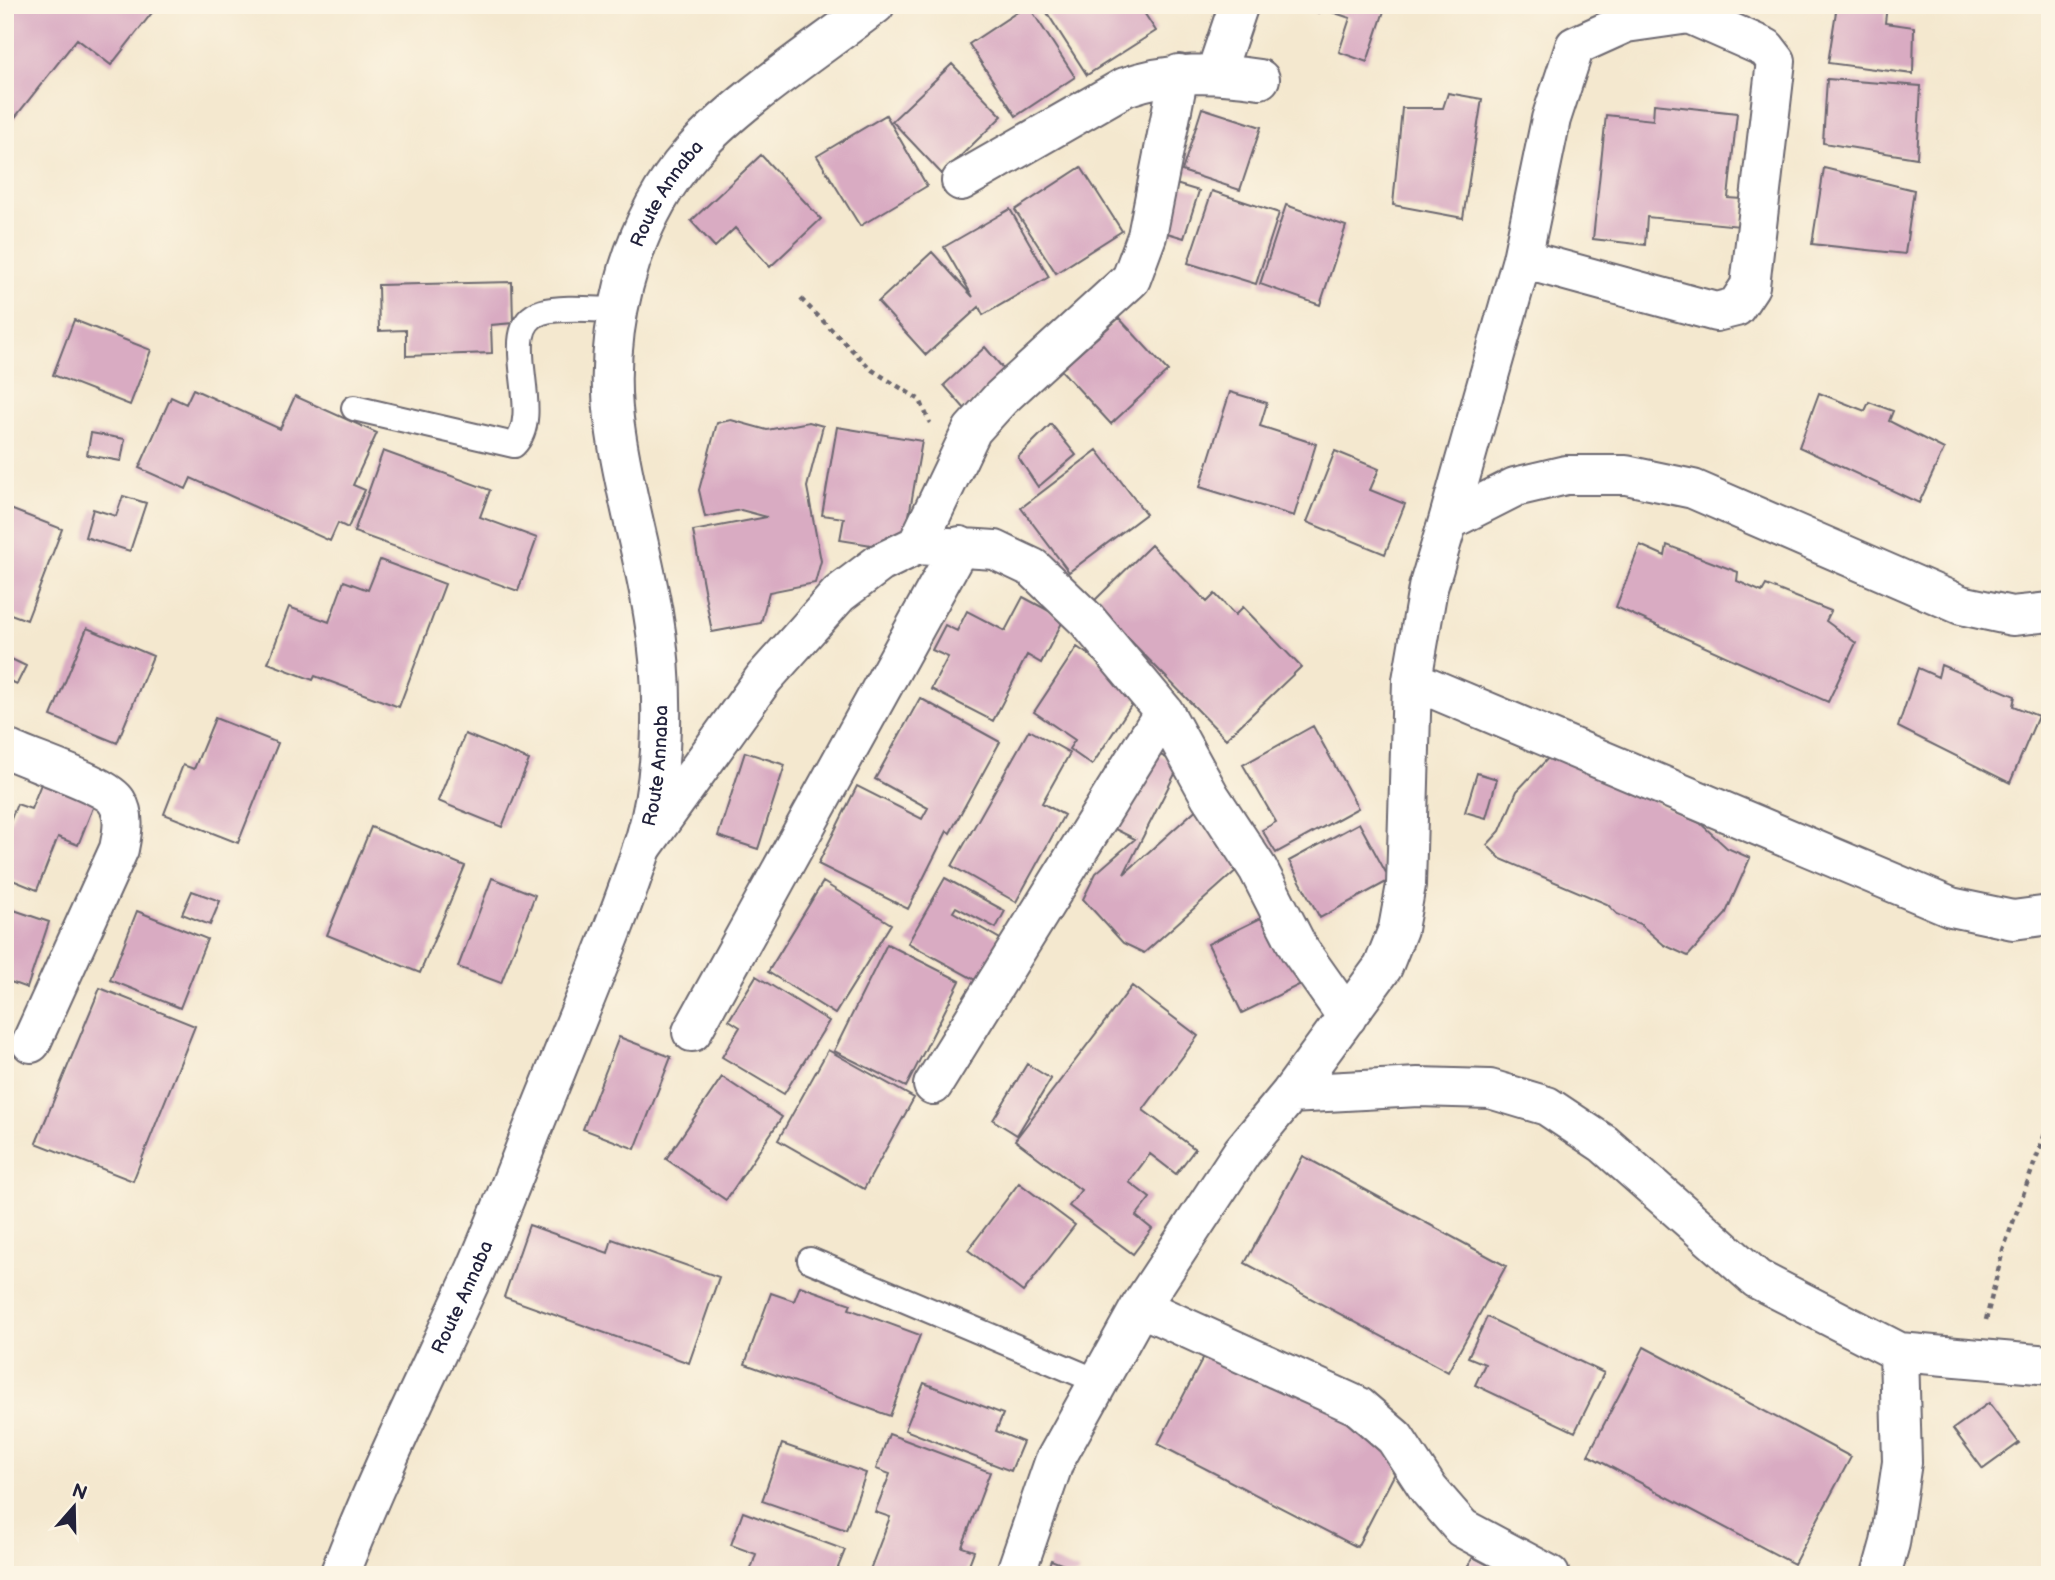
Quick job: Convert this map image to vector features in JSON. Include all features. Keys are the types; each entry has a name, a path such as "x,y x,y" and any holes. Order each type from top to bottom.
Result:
{"street":[{"name":"Route Annaba","path":"339,1575 364,1510 477,1266 618,917 644,841 656,784 660,693 654,617 615,432 611,369 618,310 635,252 654,208 690,154 743,106 875,5"},
{"path":"917,545 951,468 972,430 1001,398 1130,279 1147,236 1197,73 1238,7"},
{"path":"1015,1575 1054,1462 1140,1307 1241,1152 1290,1094 1383,967 1398,929 1406,885 1412,680 1428,588 1522,259 1551,119 1575,46 1626,23 1689,14 1766,48 1776,61 1770,114 1750,286 1736,307 1716,312 1522,259"},
{"path":"961,181 1125,86 1153,77 1197,73 1261,79"},
{"path":"1448,521 1515,487 1566,475 1626,475 1693,489 1961,604 2012,616 2050,612"},
{"path":"638,853 764,678 799,635 839,594 880,563 917,545 995,550 1033,568 1087,620 1164,712 1210,796 1258,869 1299,949 1347,1017"},
{"path":"692,1032 960,546"},
{"path":"1412,680 1951,907 2013,920 2050,915"},
{"path":"933,1085 1164,712"},
{"path":"5,748 100,787 117,801 124,822 119,849 31,1043"},
{"path":"1290,1094 1418,1087 1490,1089 1548,1106 1604,1144 1757,1279 1812,1310 1899,1352 1976,1361 2049,1364"},
{"path":"1140,1307 1357,1406 1395,1438 1429,1490 1462,1528 1550,1575"},
{"path":"1881,1575 1890,1543 1902,1462 1899,1352"}],"lane":[{"path":"354,408 514,445 523,436 527,421 519,342 529,321 542,312 618,310"},
{"path":"810,1260 1097,1381"}],"path":[{"path":"801,299 872,370 920,400 951,468"},
{"path":"1976,1361 2003,1250 2050,1120"}],"building":[{"path":"5,5 158,5 111,65 77,39 5,130"},
{"path":"1028,5 1075,77 1016,116 969,44"},
{"path":"1042,5 1139,5 1156,31 1087,75"},
{"path":"1298,5 1321,5 1319,13"},
{"path":"1324,5 1386,5 1367,62 1339,52 1350,18 1323,9"},
{"path":"1837,5 1887,5 1885,23 1914,27 1913,74 1828,63"},
{"path":"952,64 1002,116 942,174 892,121"},
{"path":"1827,79 1921,86 1917,158 1823,143"},
{"path":"1448,93 1482,99 1463,218 1393,205 1402,108 1443,108"},
{"path":"1654,104 1737,113 1728,198 1742,199 1740,226 1647,217 1645,245 1593,239 1606,115 1653,120"},
{"path":"1202,108 1261,127 1240,190 1182,171"},
{"path":"886,115 927,186 860,226 817,156"},
{"path":"761,155 821,219 770,267 735,228 715,247 691,221"},
{"path":"1081,167 1122,231 1056,273 1015,210"},
{"path":"1824,168 1914,190 1905,254 1812,244"},
{"path":"1169,182 1199,191 1184,238 1154,229"},
{"path":"1212,191 1279,213 1256,284 1188,263"},
{"path":"1286,205 1346,226 1320,305 1260,284"},
{"path":"1010,209 1049,277 983,315 979,307 926,355 878,302 932,252 973,297 944,247"},
{"path":"512,282 513,323 491,325 492,353 406,356 406,330 379,331 378,285"},
{"path":"1119,318 1168,371 1111,424 1061,370"},
{"path":"74,320 151,350 130,405 53,375"},
{"path":"985,347 1006,372 965,409 944,385"},
{"path":"193,389 280,429 295,396 377,433 353,485 365,490 348,528 338,523 330,541 191,478 186,489 139,468 171,397 186,404"},
{"path":"1230,392 1267,403 1260,426 1316,444 1294,516 1200,487"},
{"path":"1819,393 1865,411 1869,402 1893,411 1889,421 1944,449 1919,503 1799,447"},
{"path":"731,420 767,430 809,422 823,426 807,487 821,561 815,583 769,592 761,623 712,632 693,531 767,517 741,510 705,517 699,490 717,423"},
{"path":"1051,424 1076,455 1038,487 1018,457"},
{"path":"837,427 922,441 903,550 840,540 844,518 822,515"},
{"path":"91,433 125,439 121,461 87,455"},
{"path":"1097,450 1146,514 1069,572 1021,508"},
{"path":"383,451 490,490 480,517 537,538 518,591 354,532"},
{"path":"1335,451 1379,469 1370,490 1405,504 1385,554 1307,522"},
{"path":"123,496 146,503 130,551 85,537 93,509 116,516"},
{"path":"5,507 62,529 27,620 5,612"},
{"path":"1151,545 1207,602 1215,594 1235,615 1243,607 1301,667 1226,739 1093,602"},
{"path":"1640,545 1665,556 1667,545 1738,572 1737,581 1762,592 1766,585 1831,611 1826,621 1856,643 1828,702 1616,607"},
{"path":"380,560 445,584 399,707 315,676 313,680 268,663 289,607 329,622 344,581 368,590"},
{"path":"1023,597 1064,619 1041,663 1027,655 993,721 931,689 948,657 932,650 945,625 957,631 967,611 1005,631"},
{"path":"87,628 153,656 117,743 51,716"},
{"path":"1077,647 1141,690 1092,765 1069,749 1075,740 1034,712"},
{"path":"5,656 26,666 17,684 5,679"},
{"path":"1941,665 2015,696 2013,706 2038,716 2010,783 1898,727 1918,668 1938,677"},
{"path":"920,698 1000,742 950,833 947,831 908,909 818,864 857,786 922,819 928,808 875,779"},
{"path":"215,718 278,743 238,843 164,814 183,765 194,769"},
{"path":"1313,726 1358,808 1276,853 1262,830 1276,822 1243,765"},
{"path":"1029,730 1070,753 1042,803 1064,815 1016,902 952,866"},
{"path":"465,734 529,760 502,827 438,801"},
{"path":"745,752 785,765 758,849 718,836"},
{"path":"1553,753 1645,792 1659,805 1700,823 1727,848 1750,858 1725,915 1688,956 1664,945 1640,924 1617,914 1607,904 1501,859 1487,845 1500,831 1517,791"},
{"path":"1158,754 1180,764 1124,874 1200,806 1248,860 1144,953 1123,943 1083,899 1096,873 1135,839 1109,826"},
{"path":"1477,773 1497,779 1486,818 1465,812"},
{"path":"45,774 98,795 78,845 58,837 37,890 5,877 5,834 17,804 31,809"},
{"path":"1359,823 1390,880 1320,918 1289,861"},
{"path":"371,827 465,866 420,973 327,935"},
{"path":"492,878 535,895 501,983 458,967"},
{"path":"945,878 1005,911 996,928 956,907 953,912 1007,943 984,985 908,943"},
{"path":"823,882 891,924 835,1014 768,972"},
{"path":"192,891 220,901 210,925 182,914"},
{"path":"5,907 49,922 27,988 5,980"},
{"path":"137,911 207,939 180,1008 110,980"},
{"path":"1269,914 1303,983 1242,1013 1208,944"},
{"path":"887,944 960,981 906,1087 834,1051"},
{"path":"756,976 829,1021 784,1094 722,1057 740,1027 729,1020"},
{"path":"1132,986 1198,1036 1143,1110 1195,1149 1176,1174 1150,1154 1129,1182 1150,1198 1136,1216 1152,1229 1133,1254 1069,1206 1081,1190 1015,1140"},
{"path":"100,988 195,1026 133,1181 36,1143"},
{"path":"619,1037 671,1057 635,1149 583,1129"},
{"path":"828,1050 914,1098 864,1189 778,1140"},
{"path":"1027,1064 1051,1079 1017,1135 993,1120"},
{"path":"722,1077 782,1117 726,1200 666,1159"},
{"path":"1303,1156 1506,1266 1448,1372 1245,1263"},
{"path":"1019,1183 1075,1225 1023,1292 968,1250"},
{"path":"529,1225 608,1253 612,1239 719,1277 689,1363 504,1297"},
{"path":"800,1286 851,1304 849,1309 920,1335 890,1416 745,1364 771,1293 794,1301"},
{"path":"1487,1317 1604,1373 1575,1432 1475,1385 1485,1364 1468,1357"},
{"path":"1211,1343 1409,1446 1357,1547 1158,1444"},
{"path":"1644,1347 1851,1457 1794,1564 1588,1455"},
{"path":"924,1383 1003,1414 996,1431 1023,1442 1011,1471 905,1430"},
{"path":"1989,1403 2019,1443 1983,1469 1953,1429"},
{"path":"889,1434 990,1472 962,1547 974,1551 965,1575 868,1575 890,1517 875,1512 890,1474 876,1469"},
{"path":"782,1444 866,1473 846,1530 762,1501"},
{"path":"743,1512 845,1550 835,1575 749,1575 756,1554 731,1545"},
{"path":"1473,1557 1507,1575 1463,1575"},
{"path":"1051,1560 1079,1571 1077,1575 1045,1575"}]}
